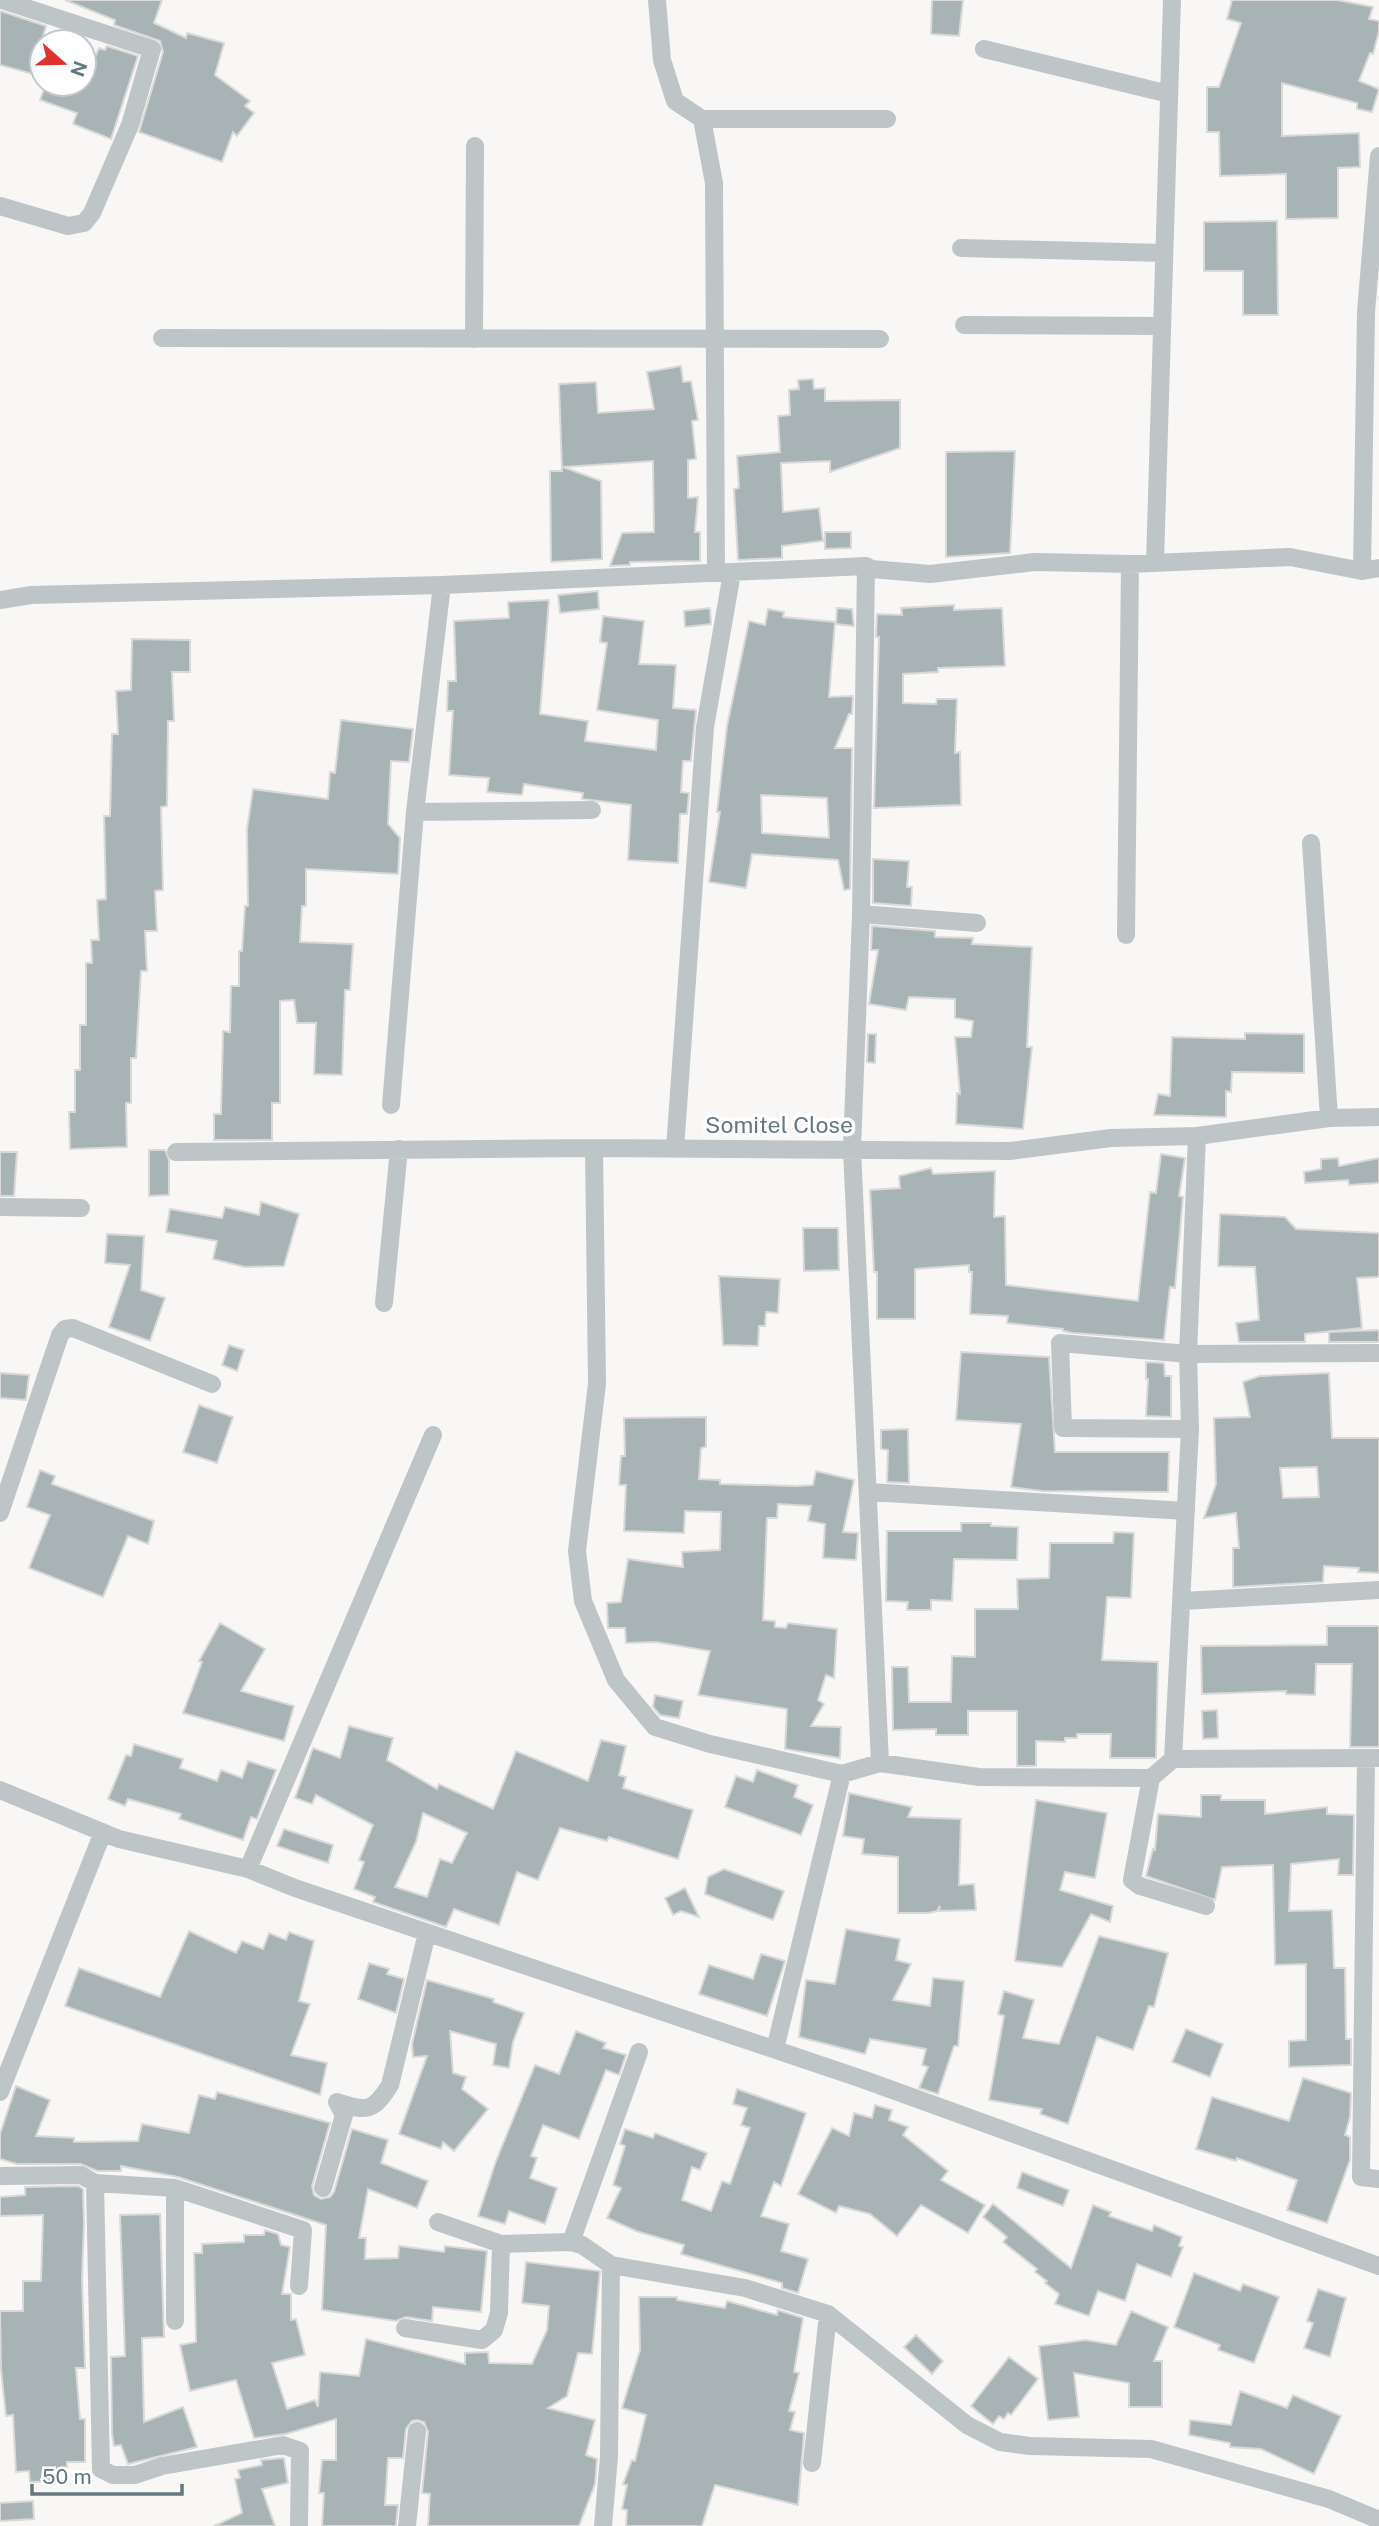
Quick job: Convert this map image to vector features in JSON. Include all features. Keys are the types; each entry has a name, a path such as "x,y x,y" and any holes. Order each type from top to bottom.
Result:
{"street":[{"path":"0,206 68,226 84,223 92,213 121,149 152,49 2,0"},
{"path":"657,0 662,60 675,101 702,118 887,119"},
{"path":"1155,562 1172,0"},
{"path":"984,49 1169,94"},
{"path":"675,1149 705,727 724,573 714,340 714,183 702,118"},
{"path":"474,339 475,146"},
{"path":"0,600 45,594 442,585 866,566 870,569 930,574 1035,562 1130,564 1290,557 1371,570 1373,312 1379,156"},
{"path":"961,248 1164,253"},
{"path":"964,325 1162,326"},
{"path":"162,338 880,339"},
{"path":"1126,935 1130,564"},
{"path":"866,566 861,914 852,1149 880,1763"},
{"path":"391,1105 415,812 442,585"},
{"path":"415,812 592,810"},
{"path":"1311,844 1329,1118"},
{"path":"861,914 977,923"},
{"name":"Somitel Close","path":"176,1152 594,1148 1010,1151 1111,1138 1197,1136 1329,1118 1379,1117"},
{"path":"1173,1759 1190,1429 1188,1354 1197,1136"},
{"path":"594,1148 597,1384 577,1551 583,1601 616,1681 655,1727 710,1744 842,1774 880,1763 979,1777 1151,1778"},
{"path":"384,1303 399,1149"},
{"path":"0,1207 81,1208"},
{"path":"0,1513 60,1335 65,1329 72,1328 212,1384"},
{"path":"1190,1429 1063,1427 1060,1343 1188,1354 1379,1353"},
{"path":"248,1869 433,1435"},
{"path":"869,1492 1186,1511"},
{"path":"1183,1601 1379,1590"},
{"path":"1206,1906 1140,1886 1132,1880 1151,1778 1173,1759 1372,1759 1372,1982 1362,2177 1379,2179"},
{"path":"775,2049 842,1774"},
{"path":"0,1790 119,1839 248,1869 427,1933 775,2049 1379,2266"},
{"path":"0,2092 103,1832"},
{"path":"323,2188 344,2115 337,2102 361,2110 378,2104 390,2085 427,1933"},
{"path":"571,2242 639,2052"},
{"path":"0,2176 81,2175 95,2183 175,2188 303,2230 299,2286"},
{"path":"95,2183 101,2469 113,2475 135,2476 162,2466 283,2445 300,2451 299,2526"},
{"path":"175,2188 175,2321"},
{"path":"438,2222 501,2244 571,2242 582,2245 611,2265 745,2288 828,2314 967,2425 1000,2442 1030,2446 1150,2449 1329,2498 1379,2520"},
{"path":"405,2328 482,2340 494,2330 499,2313 501,2244"},
{"path":"603,2526 609,2457 611,2265"},
{"path":"812,2463 828,2314"},
{"path":"407,2526 417,2431"}],"building":[{"path":"65,0 162,0 154,23 186,38 187,33 224,43 215,75 250,101 245,106 254,113 237,136 233,132 222,162 139,132 163,52 160,41 114,25 115,20"},
{"path":"932,0 963,0 959,36 931,34"},
{"path":"1232,0 1337,0 1373,7 1369,19 1379,21 1379,31 1373,54 1370,53 1359,81 1379,89 1372,112 1357,109 1357,103 1282,83 1282,136 1359,133 1360,167 1338,168 1338,218 1286,219 1286,174 1220,176 1219,132 1207,132 1207,87 1219,87 1241,23 1227,19"},
{"path":"0,11 46,26 28,28 28,73 0,65"},
{"path":"107,46 138,56 111,139 73,124 77,113 40,100 98,98 98,50 99,48 105,50"},
{"path":"1277,221 1278,315 1243,315 1243,271 1204,271 1204,222"},
{"path":"681,366 683,382 691,381 698,420 692,421 696,459 688,460 688,498 698,497 695,532 700,532 700,561 630,562 630,565 610,566 622,533 654,532 653,461 563,467 601,481 602,559 551,562 550,471 562,471 559,384 596,382 598,413 654,409 647,372"},
{"path":"813,379 814,389 825,388 825,401 900,400 900,448 830,472 830,461 781,463 783,512 819,508 823,541 782,546 782,558 738,560 734,489 739,488 737,456 780,452 778,416 790,415 789,390 799,389 798,380"},
{"path":"1015,451 1010,553 946,557 946,452"},
{"path":"825,532 851,532 851,548 825,549"},
{"path":"598,591 599,609 560,613 558,595"},
{"path":"549,600 540,714 588,721 585,741 656,750 658,720 597,710 607,643 600,642 603,616 644,621 639,664 676,665 673,708 696,710 691,761 683,761 681,792 689,793 687,814 680,814 678,863 628,860 631,805 582,799 583,793 524,784 522,795 487,792 489,778 449,775 453,711 447,711 448,681 456,681 454,621 509,618 508,602"},
{"path":"954,605 954,610 1002,608 1005,666 938,668 938,672 903,674 903,703 936,704 937,699 957,699 955,753 960,752 961,805 874,808 879,637 876,637 877,614 902,615 901,608"},
{"path":"710,608 711,624 685,627 684,611"},
{"path":"837,608 852,609 854,626 836,624"},
{"path":"768,609 784,612 783,617 835,622 829,697 853,696 852,714 849,714 835,748 852,748 850,889 844,890 838,860 752,854 746,888 709,882 720,812 717,812 727,726 749,621 765,625","holes":["761,795 827,798 829,838 762,833"]},
{"path":"132,639 190,640 190,672 172,672 174,721 168,721 167,806 161,807 163,890 155,891 157,931 145,931 147,971 141,971 136,1058 131,1058 131,1103 126,1103 127,1147 70,1149 69,1112 75,1112 75,1070 80,1070 80,1025 86,1025 86,963 92,963 91,940 99,940 97,900 106,899 104,816 110,816 112,734 118,734 116,691 131,690"},
{"path":"341,720 413,729 409,762 391,761 388,824 400,838 398,874 306,869 306,906 302,906 300,942 353,944 350,990 345,990 342,1075 314,1074 316,1023 297,1023 294,1000 280,1001 280,1103 272,1103 272,1140 214,1140 214,1114 221,1114 223,1031 230,1032 231,986 239,986 239,951 242,951 245,906 248,906 247,829 253,789 328,799 330,772 335,773"},
{"path":"873,859 909,861 907,887 912,887 911,906 873,903"},
{"path":"872,926 935,931 935,937 973,938 972,944 1032,947 1027,1047 1032,1047 1023,1129 956,1124 957,1093 960,1094 955,1037 971,1037 973,1021 955,1018 955,999 909,997 906,1010 869,1004 878,950 871,950"},
{"path":"1245,1033 1304,1034 1304,1073 1232,1072 1231,1092 1226,1091 1226,1117 1154,1115 1158,1094 1170,1096 1172,1037 1245,1039"},
{"path":"868,1034 876,1034 875,1063 867,1062"},
{"path":"149,1150 165,1150 169,1160 169,1195 149,1196"},
{"path":"0,1152 17,1152 14,1196 0,1196"},
{"path":"1161,1154 1185,1158 1179,1196 1183,1197 1175,1288 1170,1287 1164,1340 1073,1333 1063,1329 1007,1323 1008,1316 970,1314 972,1272 969,1272 969,1265 915,1269 915,1319 877,1319 877,1272 874,1272 870,1190 900,1188 899,1176 931,1168 933,1174 995,1171 994,1217 1005,1216 1006,1285 1138,1301 1150,1192 1156,1193"},
{"path":"1338,1158 1339,1166 1379,1158 1379,1183 1349,1185 1348,1180 1305,1183 1304,1172 1321,1169 1321,1159"},
{"path":"261,1202 299,1214 284,1266 245,1267 213,1259 217,1241 166,1232 170,1209 222,1218 225,1207 259,1215"},
{"path":"1220,1214 1285,1217 1296,1229 1379,1233 1379,1277 1357,1278 1362,1328 1305,1334 1305,1342 1239,1342 1236,1323 1259,1320 1255,1267 1218,1266"},
{"path":"803,1228 838,1228 839,1270 804,1271"},
{"path":"107,1234 144,1236 141,1290 165,1298 150,1341 109,1327 130,1265 105,1263"},
{"path":"719,1276 780,1279 778,1313 766,1312 765,1326 759,1326 758,1346 723,1345"},
{"path":"1379,1330 1379,1342 1329,1342 1329,1332"},
{"path":"229,1345 244,1350 237,1371 222,1365"},
{"path":"961,1352 1049,1357 1055,1452 1169,1452 1168,1492 1042,1491 1011,1487 1021,1424 956,1420"},
{"path":"1146,1362 1164,1363 1165,1376 1171,1376 1171,1417 1146,1416"},
{"path":"0,1373 29,1375 26,1400 0,1398"},
{"path":"1329,1373 1332,1438 1379,1438 1379,1573 1358,1572 1359,1568 1324,1566 1323,1582 1233,1587 1233,1548 1239,1548 1236,1513 1204,1518 1216,1484 1214,1418 1250,1417 1243,1382 1260,1376","holes":["1317,1467 1319,1497 1283,1498 1280,1468"]},
{"path":"199,1405 233,1417 217,1463 183,1452"},
{"path":"706,1417 706,1447 701,1448 699,1479 720,1480 720,1484 813,1485 816,1471 854,1480 843,1532 858,1533 856,1560 823,1558 825,1524 808,1521 811,1506 778,1504 777,1518 767,1518 763,1620 775,1621 775,1627 786,1628 788,1623 837,1629 834,1678 826,1675 818,1700 824,1704 811,1726 841,1727 840,1758 785,1749 787,1709 698,1695 710,1651 656,1642 626,1643 625,1628 608,1628 607,1603 621,1602 628,1559 683,1567 682,1552 720,1550 721,1512 685,1511 684,1533 624,1531 626,1485 619,1485 621,1456 625,1456 624,1418"},
{"path":"908,1429 909,1483 887,1482 888,1450 881,1449 881,1430"},
{"path":"40,1470 55,1476 52,1484 154,1521 148,1544 128,1536 103,1597 29,1568 50,1515 27,1507"},
{"path":"961,1523 991,1523 991,1526 1018,1527 1017,1560 954,1559 952,1601 931,1600 931,1610 907,1610 908,1602 886,1601 887,1531 961,1531"},
{"path":"1114,1532 1134,1533 1131,1598 1107,1597 1102,1660 1158,1662 1156,1758 1110,1758 1111,1734 1077,1734 1077,1738 1065,1738 1065,1742 1036,1741 1036,1766 1017,1766 1017,1711 968,1711 968,1735 936,1735 936,1729 893,1730 892,1667 908,1667 909,1702 951,1702 952,1656 975,1657 975,1609 1018,1609 1017,1579 1049,1578 1050,1543 1113,1543"},
{"path":"220,1623 265,1649 241,1691 294,1706 284,1741 183,1713 202,1662 199,1661"},
{"path":"1327,1626 1379,1626 1379,1747 1350,1747 1352,1664 1316,1664 1315,1695 1286,1694 1286,1691 1202,1694 1201,1646 1327,1645"},
{"path":"655,1695 683,1701 679,1718 660,1715 653,1707"},
{"path":"1217,1710 1218,1738 1203,1739 1202,1711"},
{"path":"349,1726 393,1738 387,1760 437,1789 439,1784 493,1809 516,1751 588,1781 601,1740 626,1746 619,1775 626,1777 623,1788 693,1810 678,1859 609,1837 607,1841 560,1828 538,1880 517,1872 499,1925 454,1909 446,1927 373,1902 375,1897 354,1889 364,1862 359,1860 373,1825 316,1795 312,1804 295,1798 313,1748 340,1758","holes":["423,1813 467,1833 452,1863 440,1859 427,1897 395,1887 416,1842"]},
{"path":"134,1744 183,1759 180,1768 217,1781 221,1770 242,1778 248,1761 276,1770 257,1819 251,1817 243,1840 179,1819 181,1814 128,1799 125,1806 108,1799 126,1755 131,1756"},
{"path":"757,1770 798,1785 794,1797 813,1805 801,1835 725,1807 736,1776 753,1782"},
{"path":"849,1793 912,1807 908,1817 961,1819 959,1885 974,1884 976,1910 939,1911 940,1906 937,1911 928,1913 898,1913 898,1857 862,1854 864,1839 843,1836"},
{"path":"1201,1795 1221,1795 1221,1800 1265,1800 1265,1814 1327,1807 1327,1814 1354,1815 1353,1875 1338,1875 1339,1859 1291,1864 1289,1911 1332,1910 1334,1968 1345,1968 1346,2039 1351,2039 1351,2065 1289,2067 1289,2041 1306,2040 1306,1964 1275,1965 1273,1865 1222,1867 1215,1900 1146,1876 1153,1849 1155,1850 1158,1814 1201,1817"},
{"path":"1036,1800 1107,1813 1095,1878 1065,1872 1060,1890 1113,1906 1110,1922 1091,1914 1062,1967 1015,1961"},
{"path":"284,1829 333,1845 328,1863 277,1846"},
{"path":"724,1869 784,1891 773,1920 705,1894 708,1877"},
{"path":"685,1888 699,1917 681,1911 673,1915 665,1898"},
{"path":"846,1929 900,1939 896,1960 911,1964 893,2000 930,2006 933,1978 964,1981 958,2046 954,2046 938,2094 919,2088 928,2067 922,2065 926,2049 870,2039 865,2054 799,2037 806,1980 835,1984"},
{"path":"189,1931 236,1953 242,1941 263,1949 269,1933 286,1940 289,1932 314,1941 299,2001 310,2004 291,2055 327,2063 320,2095 65,2006 79,1968 160,1997"},
{"path":"1099,1936 1168,1953 1154,2007 1149,2006 1133,2050 1097,2037 1068,2124 1040,2114 1042,2109 989,2100 1004,2016 998,2014 1004,1991 1034,2000 1023,2038 1059,2044"},
{"path":"761,1954 785,1961 767,2016 699,1994 709,1965 753,1979"},
{"path":"369,1963 389,1969 387,1974 404,1979 396,2013 358,1999"},
{"path":"427,1980 494,1999 493,2002 524,2013 513,2042 509,2068 493,2065 496,2044 450,2031 453,2073 466,2077 462,2089 488,2109 454,2151 443,2142 441,2149 399,2134 427,2056 413,2057 412,2044"},
{"path":"1186,2029 1223,2044 1210,2077 1172,2062"},
{"path":"576,2031 606,2043 603,2048 626,2055 619,2075 606,2070 579,2139 543,2125 531,2156 537,2158 530,2178 557,2188 545,2224 509,2211 505,2224 478,2216 496,2161 535,2065 559,2074"},
{"path":"1303,2078 1351,2093 1350,2117 1345,2135 1350,2137 1350,2160 1327,2223 1287,2210 1297,2180 1237,2158 1236,2161 1196,2149 1212,2097 1289,2121"},
{"path":"16,2086 50,2100 36,2136 74,2138 74,2142 138,2141 142,2124 189,2133 199,2095 215,2099 217,2092 330,2123 312,2186 314,2195 321,2199 330,2197 334,2192 352,2129 388,2140 381,2163 428,2181 417,2208 368,2189 359,2238 366,2238 365,2259 398,2258 399,2246 444,2252 445,2246 487,2251 481,2312 433,2307 432,2321 406,2317 396,2321 322,2310 326,2225 178,2177 121,2166 121,2171 97,2171 81,2164 17,2164 0,2159 0,2134"},
{"path":"737,2089 806,2113 781,2186 774,2182 761,2216 789,2224 781,2251 808,2259 798,2293 782,2288 782,2283 681,2254 684,2245 636,2231 607,2218 621,2188 613,2185 625,2146 620,2144 625,2129 653,2138 655,2133 707,2153 700,2170 692,2167 682,2200 711,2211 722,2181 730,2184 750,2128 741,2125 747,2108 733,2104"},
{"path":"875,2105 892,2110 889,2120 908,2127 903,2135 948,2171 941,2180 985,2205 968,2233 921,2205 897,2236 870,2214 839,2206 836,2213 798,2194 832,2128 849,2136 854,2113 872,2118"},
{"path":"1022,2172 1069,2190 1063,2206 1017,2188"},
{"path":"78,2186 83,2189 85,2368 76,2368 80,2419 85,2419 85,2462 67,2462 67,2467 58,2468 59,2481 30,2482 29,2471 16,2472 13,2415 6,2416 1,2370 0,2311 23,2311 23,2281 41,2281 43,2215 0,2216 0,2197 25,2195 25,2187"},
{"path":"993,2204 1071,2268 1093,2205 1111,2212 1109,2216 1152,2231 1154,2225 1182,2237 1179,2246 1183,2247 1171,2277 1137,2264 1125,2301 1098,2291 1089,2316 1055,2304 1059,2294 1035,2272 1037,2269 1003,2242 1007,2237 983,2217"},
{"path":"160,2214 164,2337 142,2338 144,2422 183,2407 197,2447 128,2464 121,2445 114,2446 112,2434 111,2357 125,2356 120,2215"},
{"path":"265,2230 278,2234 281,2245 290,2247 282,2294 291,2294 291,2320 296,2319 305,2355 272,2363 287,2409 315,2400 318,2407 320,2372 359,2376 366,2339 465,2364 465,2353 488,2352 489,2363 532,2364 547,2330 549,2306 522,2303 526,2262 600,2271 592,2354 578,2353 567,2396 548,2408 595,2420 586,2455 597,2459 595,2484 579,2526 428,2526 430,2494 422,2493 428,2432 424,2422 417,2420 412,2421 406,2429 403,2458 388,2458 385,2505 398,2505 396,2526 322,2526 324,2493 319,2493 322,2460 336,2460 336,2419 286,2434 254,2438 236,2380 190,2391 180,2345 196,2342 194,2253 202,2253 202,2244 244,2242 244,2235 264,2235"},
{"path":"1194,2273 1240,2291 1243,2284 1279,2297 1254,2363 1218,2350 1220,2345 1174,2327"},
{"path":"1318,2289 1346,2298 1330,2357 1304,2348 1313,2323 1307,2321"},
{"path":"639,2297 677,2297 677,2300 725,2308 727,2301 777,2315 778,2310 803,2318 794,2372 799,2373 789,2411 795,2412 790,2430 804,2433 798,2505 715,2485 702,2526 626,2526 627,2510 622,2509 627,2485 623,2484 632,2460 635,2461 646,2415 622,2408 640,2350"},
{"path":"1131,2311 1168,2327 1154,2361 1162,2361 1162,2407 1129,2407 1129,2383 1074,2373 1079,2417 1048,2420 1039,2346 1086,2340 1116,2345"},
{"path":"916,2335 943,2361 932,2374 904,2347"},
{"path":"1009,2357 1038,2379 1011,2415 1008,2413 1004,2419 999,2416 993,2424 971,2406"},
{"path":"1240,2391 1287,2408 1293,2395 1341,2416 1314,2474 1261,2449 1230,2447 1230,2443 1189,2435 1190,2420 1231,2425"},
{"path":"284,2458 288,2483 262,2489 275,2526 214,2526 242,2513 235,2479 240,2478 238,2470 262,2465 261,2460"},
{"path":"33,2501 34,2519 0,2521 0,2503"}]}
